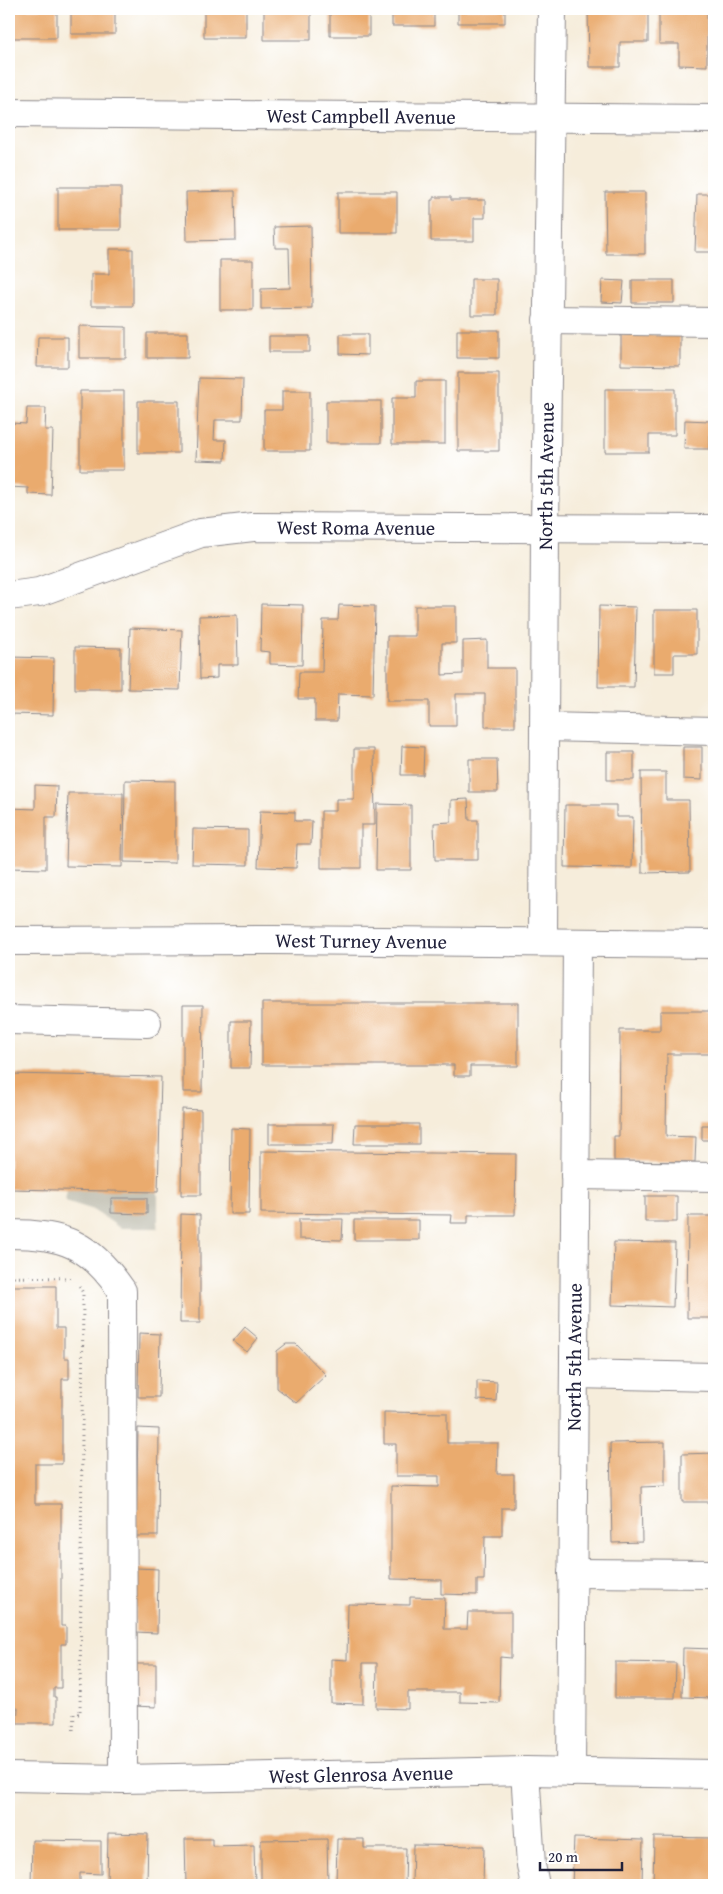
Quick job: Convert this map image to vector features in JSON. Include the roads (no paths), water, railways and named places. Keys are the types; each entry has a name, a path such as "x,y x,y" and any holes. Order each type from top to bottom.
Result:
{"street":[{"name":"North 5th Avenue","path":"543,942 545,527 552,9"},
{"name":"West Campbell Avenue","path":"9,113 551,116 714,119"},
{"path":"547,320 714,322"},
{"name":"West Roma Avenue","path":"9,596 39,592 201,533 253,527 714,529"},
{"path":"545,727 714,731"},
{"name":"West Turney Avenue","path":"9,941 714,944"},
{"name":"North 5th Avenue","path":"571,1772 577,943"},
{"path":"9,1020 147,1023"},
{"path":"575,1175 714,1177"},
{"path":"9,1234 35,1234 64,1240 84,1250 108,1270 122,1291 123,1779"},
{"path":"574,1374 714,1377"},
{"path":"572,1573 714,1574"},
{"path":"525,1771 531,1866 535,1885"},
{"name":"West Glenrosa Avenue","path":"9,1777 123,1779 525,1771 714,1774"}]}
